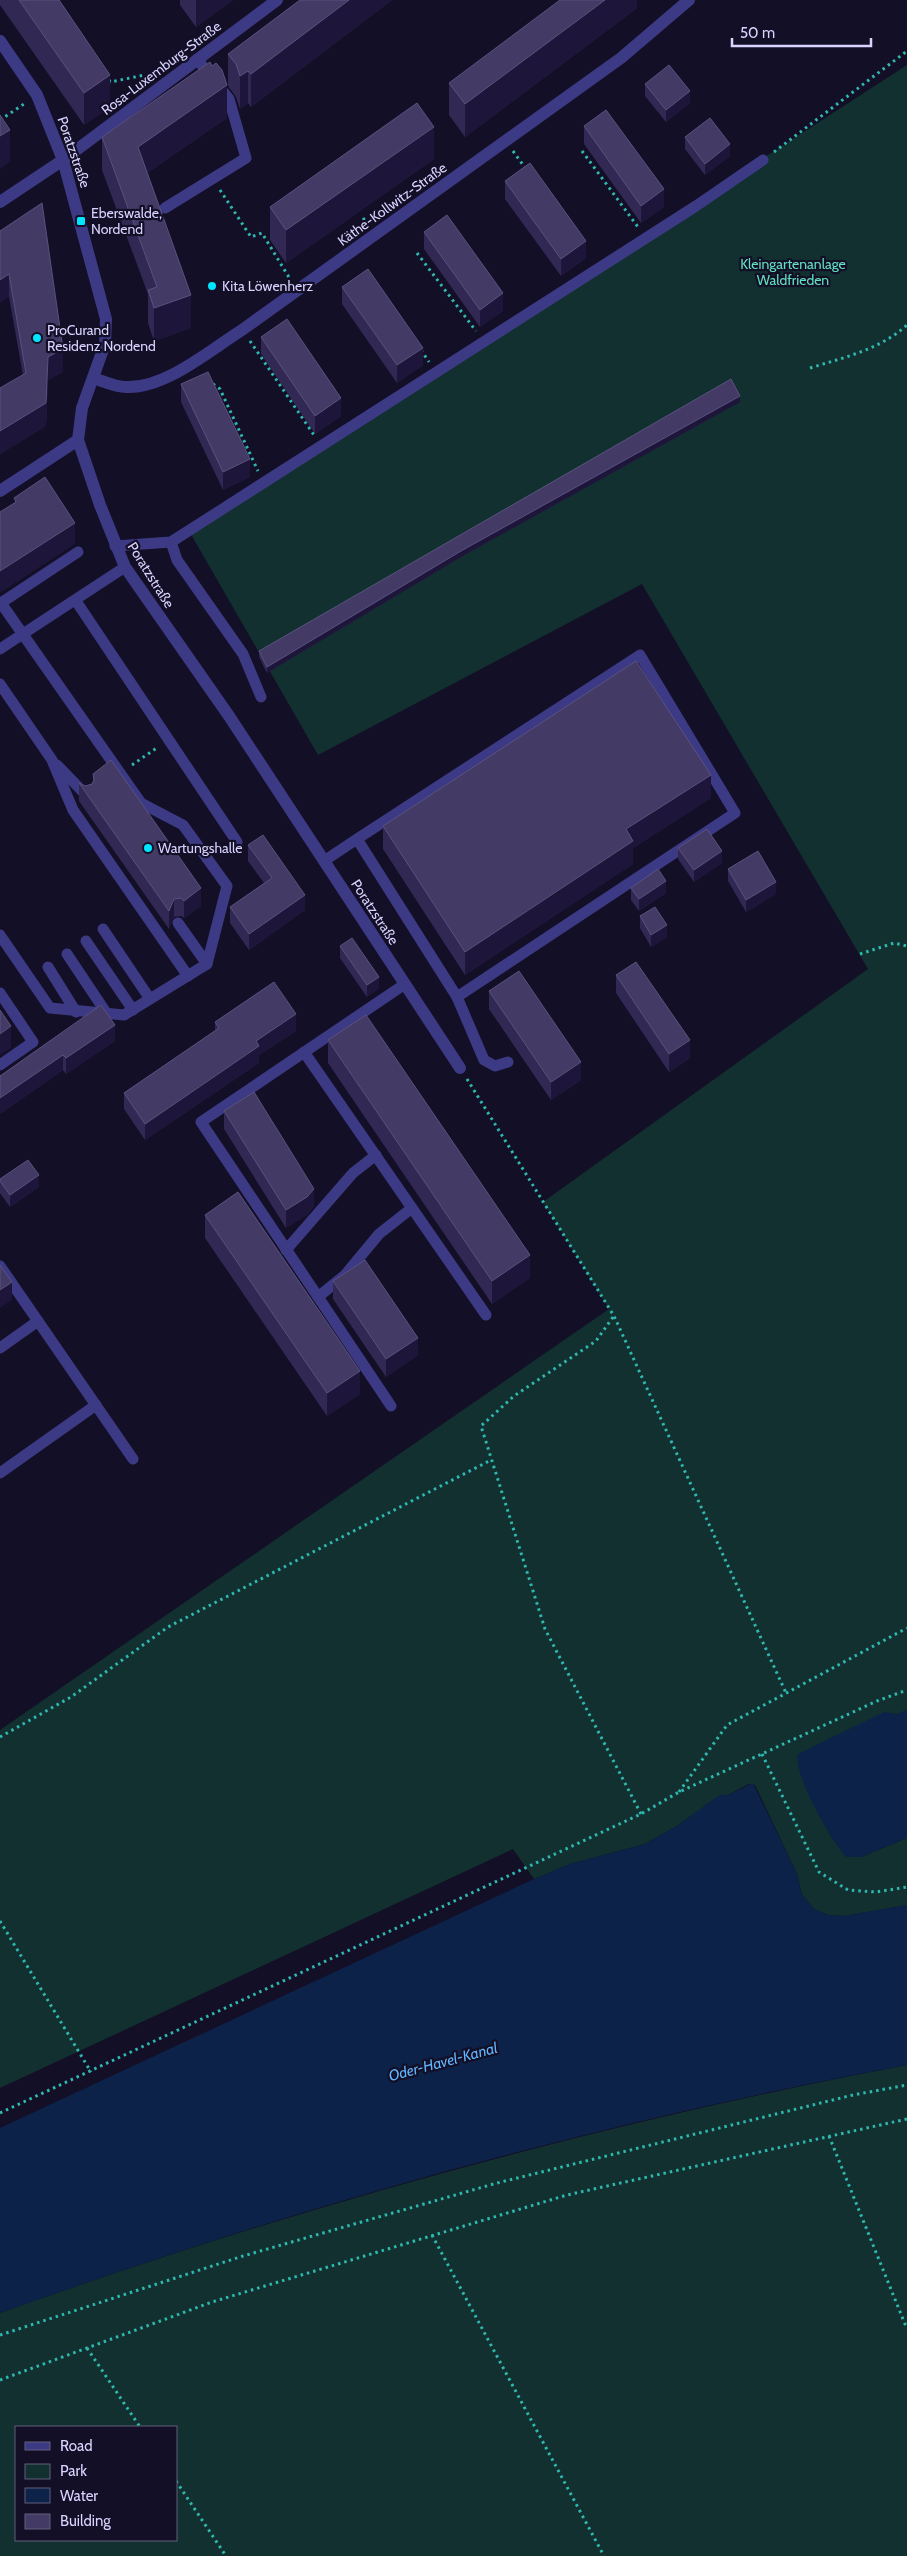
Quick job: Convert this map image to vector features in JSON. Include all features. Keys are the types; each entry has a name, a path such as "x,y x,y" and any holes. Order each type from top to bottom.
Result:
{"street":[{"name":"Rosa-Luxemburg-Straße","path":"0,202 63,160 277,0"},
{"name":"Käthe-Kollwitz-Straße","path":"93,378 124,388 145,387 197,359 242,330 621,58 689,0"},
{"name":"Poratzstraße","path":"0,41 37,96 63,160 106,320 105,344 82,408 78,440 115,546 125,566 229,716 460,1068"},
{"path":"0,492 78,440"}],"lane":[{"path":"165,208 246,158 229,99 196,59"},
{"path":"115,546 171,542 646,238 763,160"},
{"path":"171,542 177,560 243,654 261,698"},
{"path":"0,935 50,1008 76,1012 124,1015 207,964 227,886 183,825 141,803 2,603 78,552"},
{"path":"0,649 76,601 125,566"},
{"path":"76,601 237,842"},
{"path":"324,861 640,655 735,813 457,998"},
{"path":"0,684 52,760 87,796"},
{"path":"52,760 72,810 188,976"},
{"path":"357,839 457,998 484,1060 495,1066 508,1062"},
{"path":"178,922 207,964"},
{"path":"103,929 150,999"},
{"path":"86,941 133,1010"},
{"path":"67,954 107,1014"},
{"path":"48,967 76,1012"},
{"path":"391,1406 201,1122 405,984"},
{"path":"0,993 33,1042 0,1065"},
{"path":"304,1052 486,1315"},
{"path":"286,1250 353,1174 376,1155"},
{"path":"318,1297 344,1275 379,1234 412,1208"},
{"path":"0,1266 132,1459"},
{"path":"0,1348 38,1321"},
{"path":"0,1473 96,1405"}],"path":[{"path":"763,160 907,51"},
{"path":"105,74 110,82 145,74 158,89"},
{"path":"0,120 37,96"},
{"path":"506,141 529,173"},
{"path":"582,150 646,238"},
{"path":"212,179 251,237 262,233 296,291"},
{"path":"418,253 484,341"},
{"path":"810,368 867,351 895,336 907,324"},
{"path":"242,330 322,446"},
{"path":"420,349 436,372"},
{"path":"197,359 209,381 220,390 264,483"},
{"path":"120,773 169,740"},
{"path":"860,954 894,943 907,946"},
{"path":"460,1068 614,1316 786,1693"},
{"path":"614,1316 596,1340 514,1396 481,1426 545,1629 641,1814"},
{"path":"0,1737 71,1697 168,1627 491,1460"},
{"path":"679,1792 727,1725 907,1628"},
{"path":"0,2113 641,1814 679,1792 877,1701 907,1690"},
{"path":"762,1754 819,1872 848,1890 876,1892 907,1887"},
{"path":"0,1921 91,2072"},
{"path":"0,2335 243,2256 497,2182 843,2098 907,2085"},
{"path":"0,2380 212,2302 567,2195 907,2119"},
{"path":"829,2136 907,2329"},
{"path":"432,2235 604,2556"},
{"path":"87,2348 139,2426"},
{"path":"178,2484 226,2556"}],"green space":[{"name":"Kleingartenanlage Waldfrieden","path":"907,65 907,1710 898,1714 891,1714 815,1807 832,1838 861,1857 907,1838 907,1905 844,1916 828,1915 814,1909 802,1895 797,1874 755,1785 749,1784 726,1796 721,1795 677,1826 645,1844 570,1864 534,1879 513,1849 0,2088 0,1730 609,1309 543,1202 868,969 642,584 318,755 189,531"},
{"path":"907,2065 907,2556 0,2556 0,2313 111,2274 336,2204 562,2141 791,2088"}],"water":[{"path":"907,1710 907,1838 861,1857 846,1857 814,1807 801,1776 798,1754 884,1712 898,1714"},
{"name":"Oder-Havel-Kanal","path":"753,1783 797,1874 802,1895 814,1909 828,1915 844,1916 907,1905 907,2065 676,2113 448,2171 335,2203 223,2238 111,2274 0,2313 0,2128 534,1879 570,1864 645,1844 677,1826 721,1794 726,1796"}],"building":[{"path":"19,0 59,0 110,75 84,93"},
{"path":"300,0 349,0 251,74 248,71 240,76 236,64 228,54"},
{"path":"560,0 605,0 465,104 449,83"},
{"path":"210,62 212,66 216,63 222,70 227,85 138,147 191,295 154,308 148,290 157,287 102,137"},
{"path":"669,65 690,91 666,110 645,84"},
{"path":"417,103 434,127 286,230 270,207"},
{"path":"606,110 664,189 641,206 584,126"},
{"path":"0,115 10,130 0,136"},
{"path":"710,118 730,144 705,164 685,137"},
{"path":"530,163 586,241 561,259 505,181"},
{"name":"ProCurand Residenz Nordend","path":"42,203 63,349 48,357 46,403 0,431 0,388 26,373 9,274 0,280 0,231"},
{"path":"447,215 503,293 480,310 424,232"},
{"path":"368,269 423,348 397,365 342,287"},
{"path":"287,319 341,398 315,416 261,337"},
{"path":"208,372 250,459 223,472 181,384"},
{"path":"731,379 740,396 461,551 267,667 259,651"},
{"path":"45,477 75,523 0,571 0,512 16,502 14,498"},
{"path":"636,661 711,775 626,829 633,841 465,952 383,826"},
{"path":"111,760 201,888 184,901 181,898 174,899 169,911 79,783 85,786 92,784 94,780 93,774"},
{"path":"707,829 722,851 694,870 678,848"},
{"path":"263,835 305,895 249,934 230,907 272,878 248,845"},
{"path":"758,851 776,882 746,900 728,869"},
{"path":"658,869 666,881 639,899 631,888"},
{"path":"655,907 667,925 651,935 640,916"},
{"path":"352,938 379,977 367,985 340,946"},
{"path":"636,962 690,1040 669,1054 616,975"},
{"path":"519,971 581,1062 551,1082 489,991"},
{"path":"274,982 296,1014 256,1041 259,1046 145,1124 124,1093 219,1028 215,1022"},
{"path":"101,1005 115,1025 66,1058 63,1055 0,1098 0,1076"},
{"path":"0,1010 11,1026 0,1034"},
{"path":"366,1015 530,1255 492,1281 328,1040"},
{"path":"254,1092 314,1189 307,1197 286,1210 224,1111"},
{"path":"28,1160 39,1175 10,1195 0,1179"},
{"path":"238,1192 360,1371 327,1393 205,1215"},
{"path":"365,1260 418,1338 386,1359 333,1281"},
{"path":"0,1265 12,1282 0,1290"}],"place":[{"name":"Eberswalde, Nordend","path":"81,221"},
{"name":"Kita Löwenherz","path":"212,286"},
{"name":"ProCurand Residenz Nordend","path":"37,338"},
{"name":"Wartungshalle","path":"148,848"}]}
